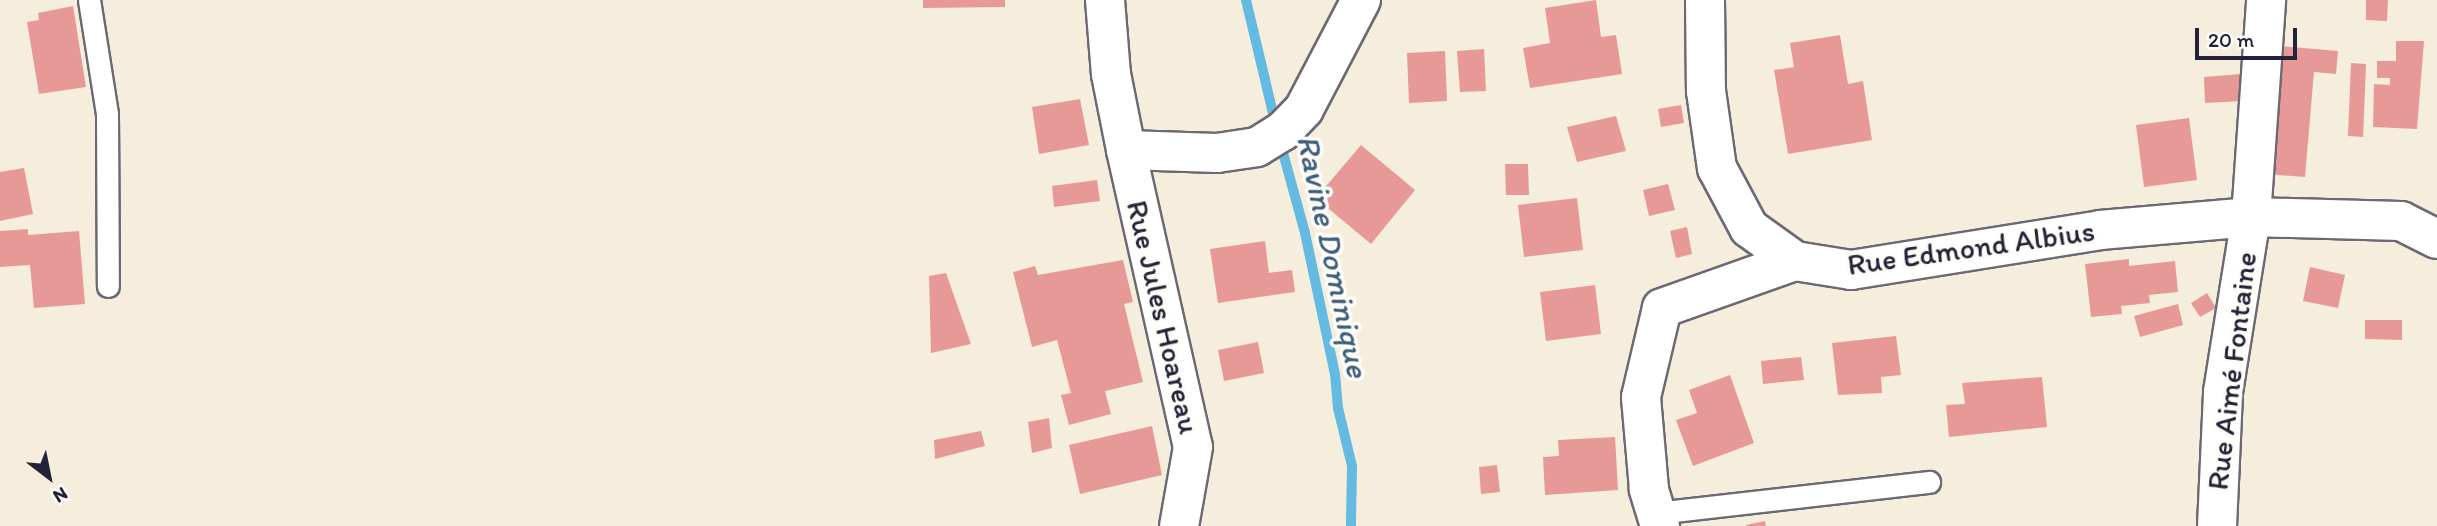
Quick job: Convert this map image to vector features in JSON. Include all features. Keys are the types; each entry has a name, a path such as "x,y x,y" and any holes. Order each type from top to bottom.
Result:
{"main road":[{"path":"1105,0 1111,74 1126,150 1166,149 1217,153 1257,147 1283,131 1304,109 1360,0"},
{"name":"Rue Edmond Albius","path":"1705,0 1706,91 1717,168 1749,228 1796,261 1852,270 2100,230 2250,216 2401,221 2437,239"},
{"name":"Rue Aimé Fontaine","path":"2217,526 2223,392 2250,216 2266,0"},
{"name":"Rue Jules Hoareau","path":"1126,150 1193,447 1179,526"},
{"path":"1658,520 1649,489 1641,397 1662,308 1796,261"}],"lane":[{"path":"89,0 107,114 108,286"},
{"path":"1658,520 1929,482"}],"building":[{"path":"923,0 1005,0 1005,7 923,8"},
{"path":"1596,0 1601,37 1616,35 1622,74 1530,88 1523,48 1550,43 1545,8"},
{"path":"2366,0 2388,0 2387,21 2366,20"},
{"path":"73,6 86,87 39,94 27,22 39,20 38,13"},
{"path":"1840,35 1848,84 1863,81 1872,140 1788,154 1774,70 1794,67 1790,43"},
{"path":"2396,41 2424,41 2417,129 2373,127 2374,84 2390,85 2390,78 2377,78 2377,61 2396,61"},
{"path":"2280,46 2338,51 2336,74 2314,72 2305,177 2265,174"},
{"path":"1484,49 1486,91 1460,92 1457,51"},
{"path":"1445,51 1447,101 1409,103 1407,53"},
{"path":"2351,63 2366,64 2363,137 2348,136"},
{"path":"2241,74 2243,101 2205,103 2204,77"},
{"path":"1080,99 1089,145 1039,154 1032,107"},
{"path":"1681,105 1684,123 1661,127 1658,109"},
{"path":"1616,116 1626,151 1577,162 1567,127"},
{"path":"2189,118 2197,180 2144,187 2136,125"},
{"path":"1361,145 1415,190 1371,244 1316,198"},
{"path":"1505,164 1528,164 1529,195 1506,195"},
{"path":"24,168 33,214 0,221 0,172"},
{"path":"1097,180 1100,201 1054,207 1052,186"},
{"path":"1668,184 1675,210 1649,216 1643,190"},
{"path":"1577,198 1583,250 1524,257 1518,205"},
{"path":"1687,227 1692,254 1676,258 1670,231"},
{"path":"28,229 28,235 79,231 85,304 34,308 30,265 0,267 0,231"},
{"path":"1265,241 1269,273 1292,270 1295,292 1218,303 1210,249"},
{"path":"2129,259 2129,266 2175,261 2178,292 2149,295 2150,303 2121,306 2122,314 2091,317 2085,264"},
{"path":"1123,260 1133,302 1124,304 1143,382 1105,391 1111,414 1069,425 1061,395 1071,393 1057,340 1032,347 1013,272 1035,266 1038,275"},
{"path":"2310,267 2345,275 2338,308 2303,301"},
{"path":"946,273 971,344 931,353 929,276"},
{"path":"1595,285 1601,334 1546,341 1540,292"},
{"path":"2207,293 2216,308 2200,317 2191,303"},
{"path":"2178,304 2183,325 2140,337 2134,316"},
{"path":"2365,320 2402,320 2402,340 2365,339"},
{"path":"1896,336 1901,375 1881,377 1882,393 1838,395 1832,343"},
{"path":"1258,342 1264,373 1224,381 1218,350"},
{"path":"1801,357 1804,380 1763,384 1761,361"},
{"path":"1730,375 1754,443 1693,466 1676,420 1697,413 1689,390"},
{"path":"2042,377 2047,427 1949,437 1946,405 1965,404 1962,383"},
{"path":"1049,418 1052,448 1032,453 1028,422"},
{"path":"1152,426 1162,475 1080,494 1069,445"},
{"path":"981,431 985,446 935,459 934,440"},
{"path":"1615,437 1618,490 1545,495 1543,457 1559,456 1558,440"},
{"path":"1497,465 1500,492 1481,494 1479,467"},
{"path":"1765,521 1766,526 1746,526 1746,525"}],"waterway":[{"name":"Ravine Dominique","path":"1246,0 1276,126"},
{"name":"Ravine Dominique","path":"1280,142 1305,233 1335,374 1338,408 1352,466 1351,526"}]}
